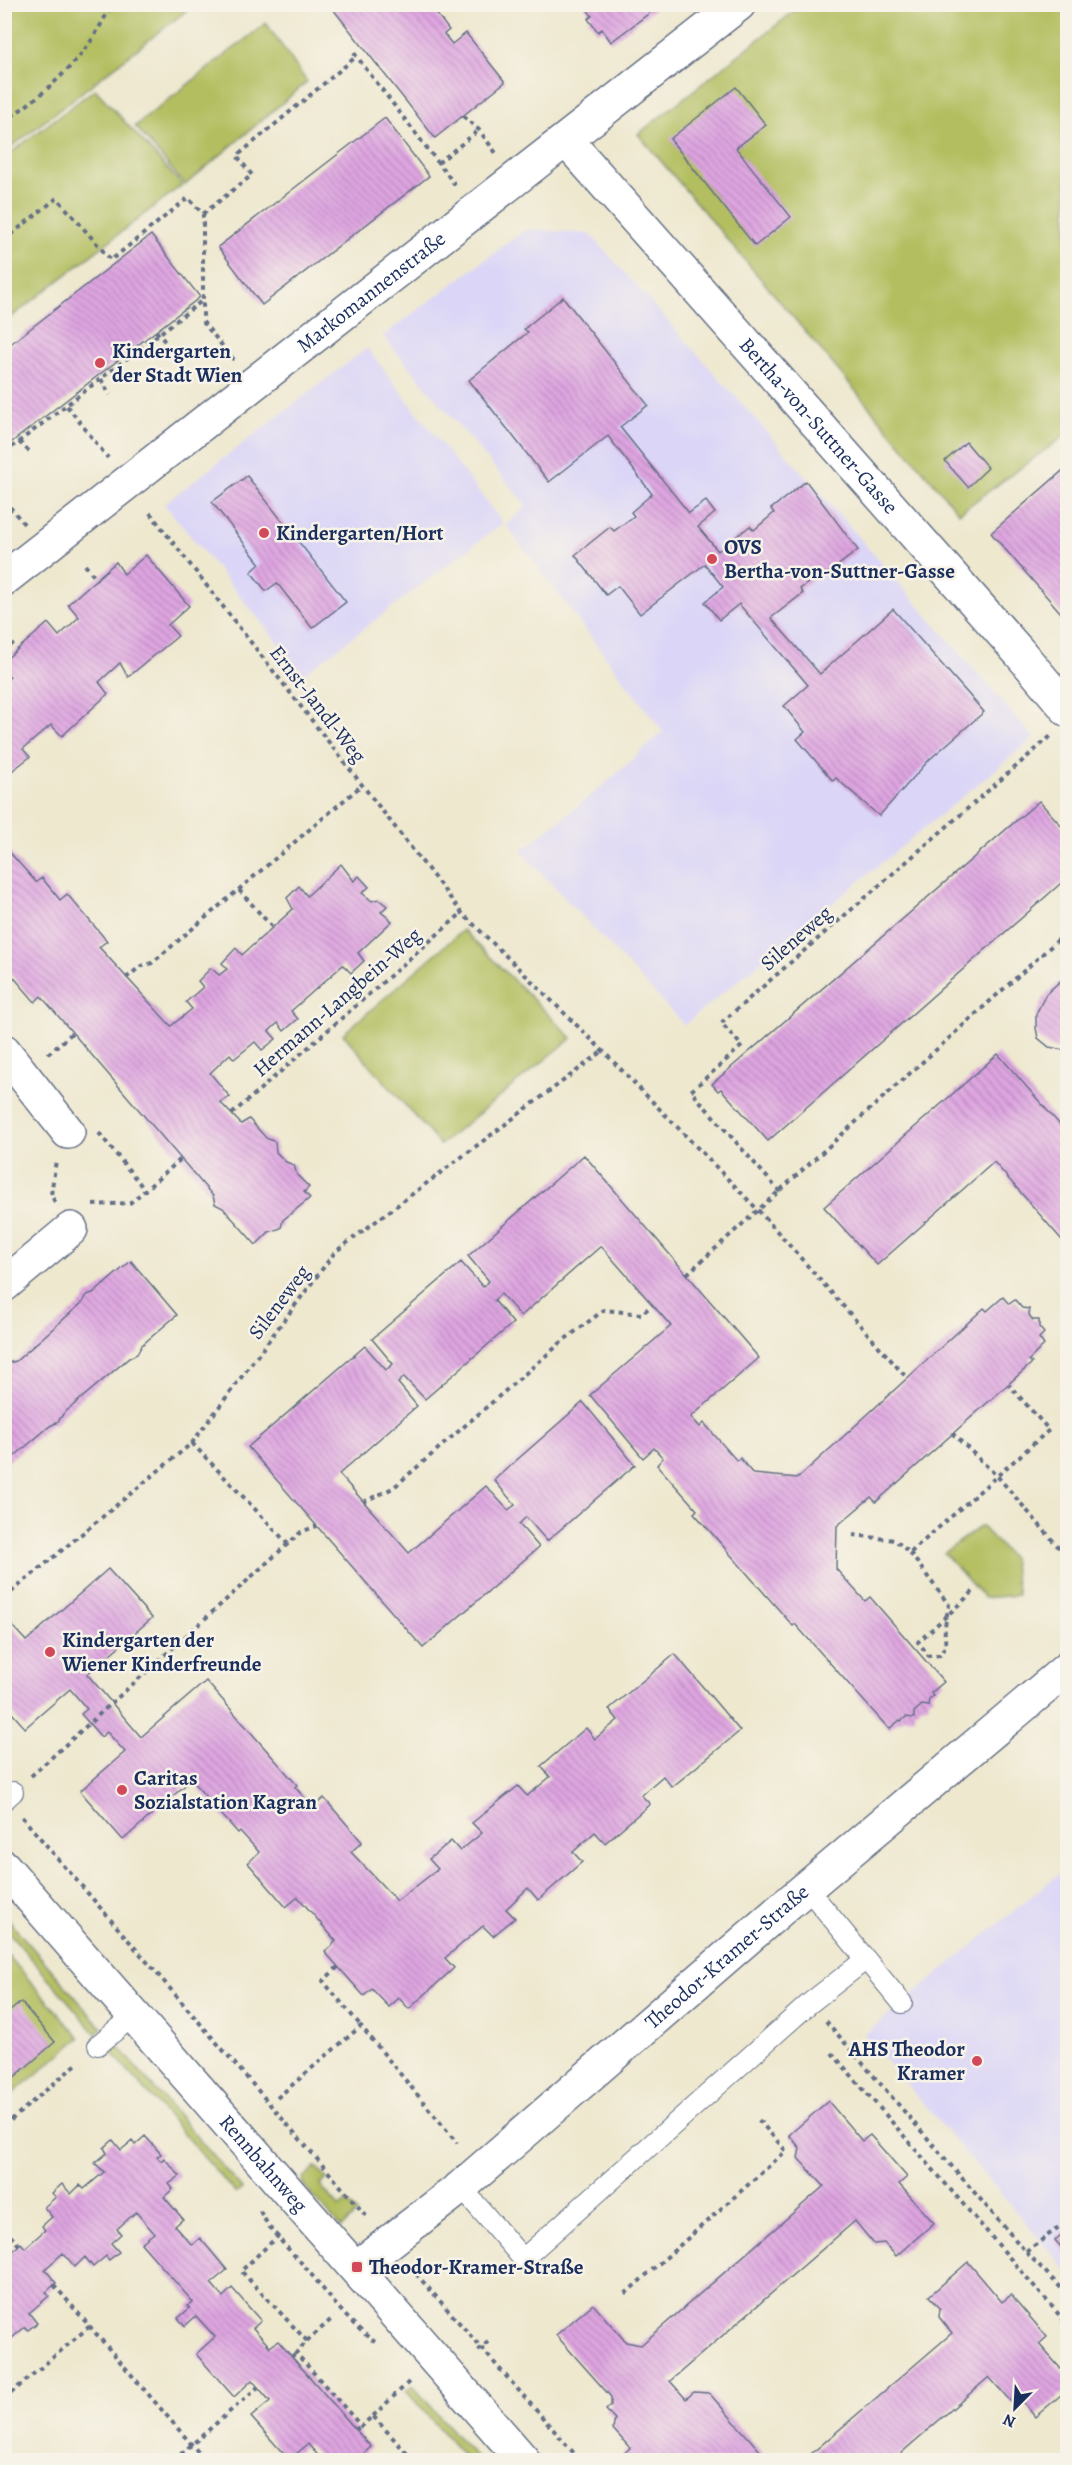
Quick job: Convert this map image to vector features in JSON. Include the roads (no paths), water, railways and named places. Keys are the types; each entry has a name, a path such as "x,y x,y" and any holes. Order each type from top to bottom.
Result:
{"street":[{"name":"Markomannenstraße","path":"4,579 567,141 739,4"},
{"name":"Bertha-von-Suttner-Gasse","path":"567,141 1005,635 1060,723"},
{"path":"4,1051 83,1132"},
{"path":"4,1285 71,1229"},
{"name":"Theodor-Kramer-Straße","path":"357,2267 461,2187 807,1888 1068,1668"},
{"name":"Rennbahnweg","path":"4,1867 357,2267 523,2460"}],"lane":[{"path":"807,1888 902,2003"},
{"path":"461,2187 523,2259 810,2003 865,1960"},
{"path":"98,2045 135,2015"}],"place":[{"name":"Kindergarten der Stadt Wien","path":"100,363"},
{"name":"Kindergarten/Hort","path":"264,533"},
{"name":"OVS Bertha-von-Suttner-Gasse","path":"712,559"},
{"name":"Kindergarten der Wiener Kinderfreunde","path":"50,1652"},
{"name":"Caritas Sozialstation Kagran","path":"122,1790"},
{"name":"AHS Theodor Kramer","path":"977,2061"},
{"name":"Theodor-Kramer-Straße","path":"357,2267"}]}
